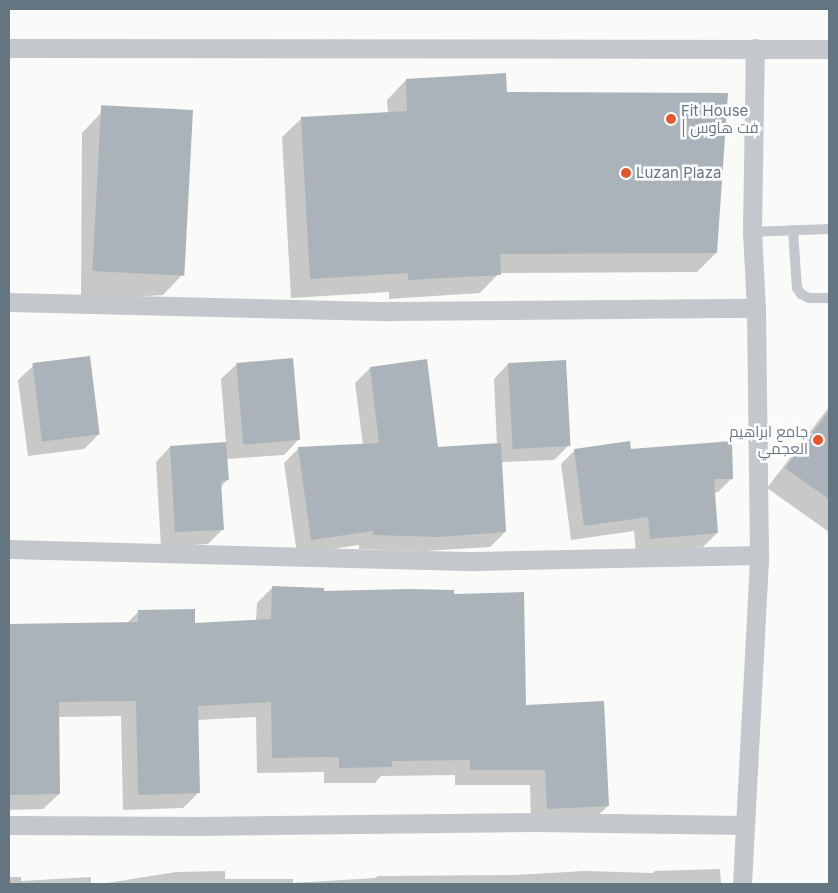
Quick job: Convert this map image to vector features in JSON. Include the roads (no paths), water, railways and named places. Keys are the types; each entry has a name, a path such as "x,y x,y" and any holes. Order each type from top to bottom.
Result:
{"street":[{"path":"9,48 829,48"},
{"path":"742,884 759,555 756,308 752,232 755,48"},
{"path":"9,302 389,310 756,308"},
{"path":"9,549 476,562 759,555"},
{"path":"9,825 199,826 536,822 744,825"}],"lane":[{"path":"752,232 829,229"},
{"path":"793,230 797,288 801,294 809,298 829,298"}],"place":[{"name":"Fit House | فت هاوس","path":"671,119"},
{"name":"Luzan Plaza","path":"626,173"},
{"name":"جامع ابراهيم العجمي","path":"818,440"}]}
